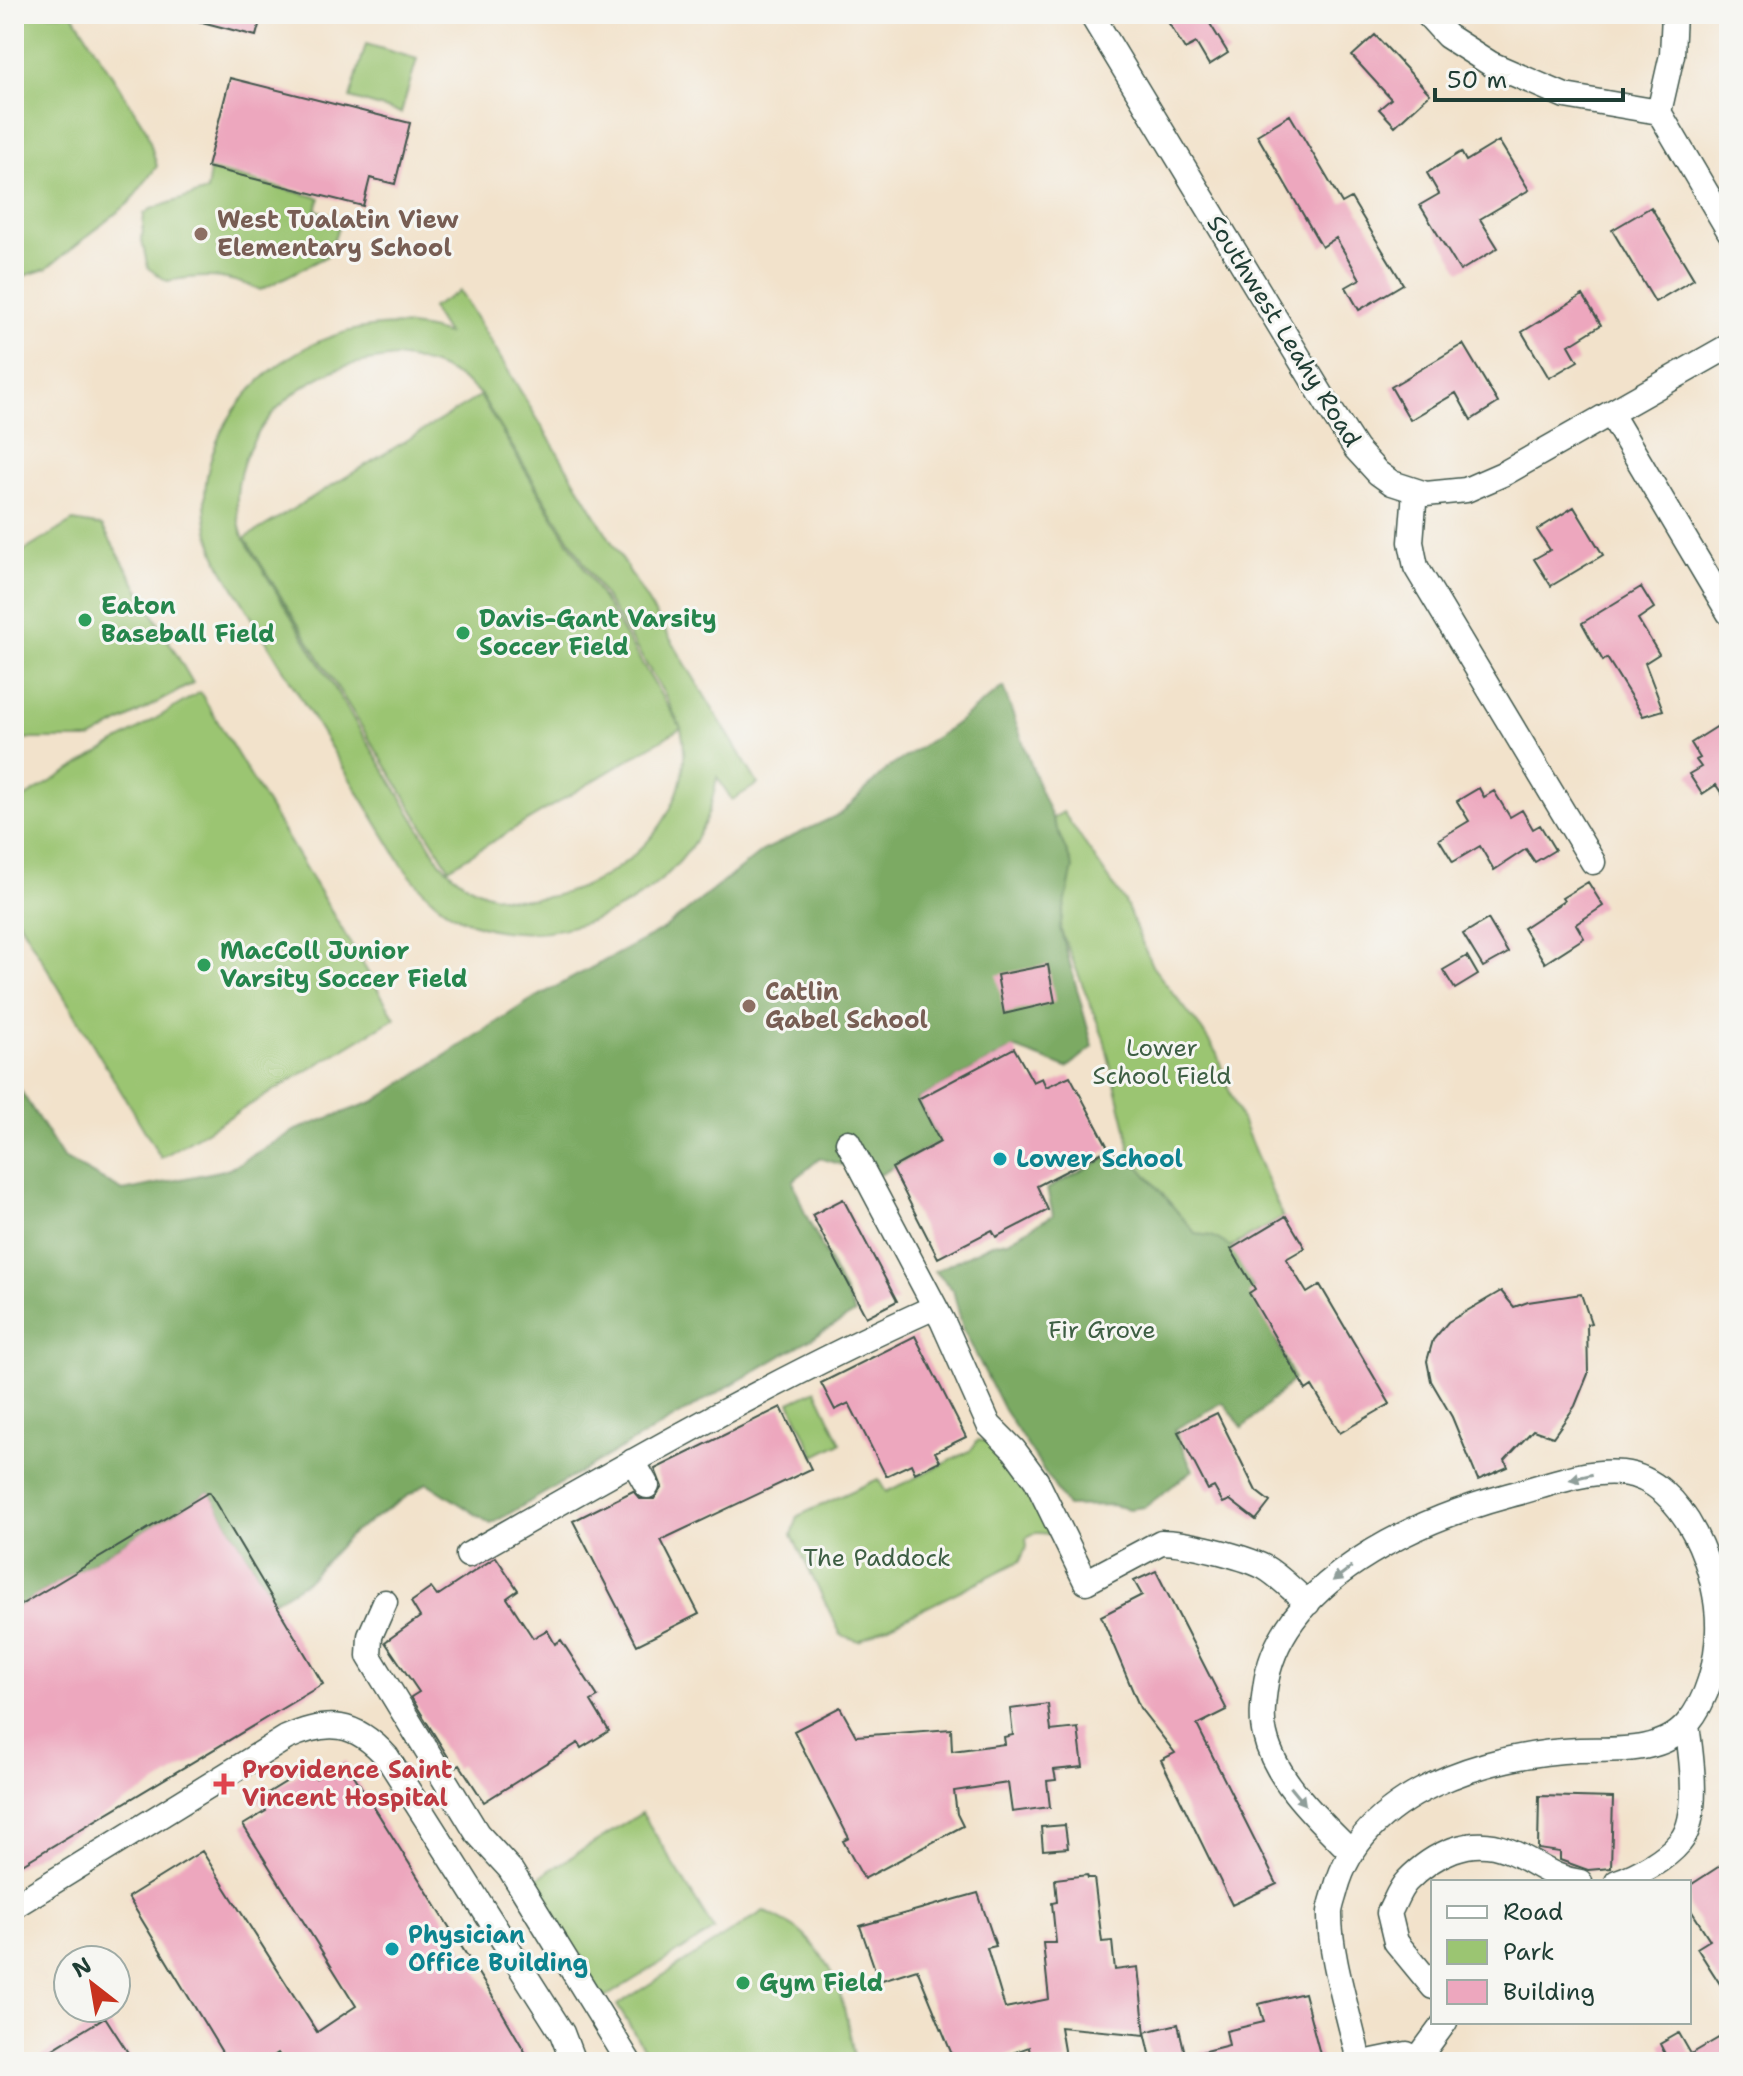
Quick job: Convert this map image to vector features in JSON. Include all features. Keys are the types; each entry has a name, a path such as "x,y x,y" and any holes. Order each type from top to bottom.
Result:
{"street":[{"name":"Southwest Leahy Road","path":"1091,14 1340,425 1356,449 1392,483 1415,491 1439,494 1466,490 1505,473 1729,346"},
{"path":"1427,14 1447,36 1491,64 1565,96 1659,112"},
{"path":"1674,14 1672,55 1659,112 1729,231"},
{"path":"1611,414 1729,613"},
{"path":"1415,491 1411,542 1416,567 1593,862"},
{"path":"848,1142 935,1307 989,1425 1014,1450 1036,1480 1086,1582 1161,1542 1171,1542 1194,1545 1265,1568 1308,1603"},
{"path":"468,1555 633,1461 886,1329 935,1307"},
{"path":"633,1461 647,1486"},
{"path":"1350,1851 1292,1790 1265,1737 1262,1709 1267,1671 1275,1648 1294,1618 1335,1578 1376,1549 1430,1522 1499,1498 1593,1473 1624,1473 1656,1485 1673,1500 1697,1537 1715,1599 1718,1628 1715,1664 1708,1687 1687,1725 1671,1737 1647,1747 1534,1753 1459,1775 1391,1808 1350,1851 1340,1872 1330,1909 1334,1954 1359,2062"},
{"path":"385,1602 370,1636 369,1656 477,1833 510,1869 629,2062"},
{"path":"14,1906 286,1738 326,1725 357,1731 372,1740 387,1757 562,2033 587,2062"},
{"path":"1623,1880 1638,1875 1681,1841 1689,1823 1692,1758 1687,1725"},
{"path":"1431,1985 1396,1942 1389,1913 1405,1882 1434,1858 1467,1844 1506,1849 1542,1870 1574,1880"},
{"path":"1368,2062 1407,2054 1417,2060 1444,2024"},
{"path":"562,2033 573,2062"}],"green space":[{"path":"14,14 73,14 146,129 157,166 129,203 46,269 14,279"},
{"path":"366,44 417,59 401,113 350,98"},
{"path":"210,170 320,198 316,210 342,219 327,256 261,290 215,277 167,281 148,268 142,241 144,214 207,191"},
{"path":"460,291 758,784 732,800 717,777 704,824 686,854 661,880 631,902 598,918 563,929 527,932 491,929 450,912 416,882 404,868 220,565 206,514 209,465 228,420 259,381 300,351 346,332 396,325 447,334 431,308","holes":["396,357 431,364 452,373 472,387 481,395 665,695 681,728 684,765 675,800 656,831 630,858 599,879 564,893 528,899 485,893 451,873 440,862 243,537 237,511 238,485 244,460 271,416 311,382 343,367 380,359"]},
{"name":"Davis-Gant Varsity Soccer Field","path":"480,396 681,728 449,868 245,538"},
{"name":"Eaton Baseball Field","path":"73,521 102,526 193,683 90,739 25,739 14,732 14,557"},
{"path":"1003,687 1041,792 1073,867 1060,928 1093,1047 1067,1068 1014,1048 918,1099 940,1142 878,1176 820,1158 793,1181 804,1211 855,1313 491,1524 427,1483 351,1534 307,1581 274,1601 209,1492 14,1609 14,1080 63,1158 123,1191 229,1169 296,1130 375,1101 529,1001 664,929 762,851 842,813 887,769 950,728"},
{"name":"MacColl Junior Varsity Soccer Field","path":"200,692 395,1018 161,1158 14,913 14,804"},
{"name":"Lower School Field","path":"1063,812 1125,902 1152,966 1217,1054 1283,1218 1225,1250 1197,1259 1132,1189 1128,1136 1104,1039 1060,928 1073,867 1052,819"},
{"name":"Fir Grove","path":"1115,1153 1140,1167 1196,1234 1212,1236 1249,1257 1252,1285 1294,1379 1243,1428 1223,1402 1174,1430 1193,1470 1145,1507 1129,1509 1111,1505 1067,1506 1004,1410 963,1329 953,1290 935,1271 992,1244 1008,1241 1053,1215 1047,1189"},
{"path":"816,1390 841,1443 815,1456 790,1402"},
{"name":"The Paddock","path":"978,1440 990,1442 1018,1470 1053,1535 1032,1534 1026,1539 1027,1546 1020,1561 859,1641 841,1635 792,1535 798,1516 878,1479 886,1492 970,1451"},
{"path":"642,1813 714,1930 604,1998 531,1882"},
{"name":"Gym Field","path":"764,1911 798,1930 823,1958 832,1973 844,2008 855,2062 652,2062 617,2005"}],"building":[{"path":"199,14 262,14 256,36 198,21"},
{"path":"1163,14 1204,14 1228,53 1209,65 1196,43 1185,49"},
{"path":"1375,35 1430,94 1395,126 1379,109 1391,99 1352,56"},
{"path":"230,78 410,123 395,184 370,178 363,206 207,167"},
{"path":"1290,115 1342,203 1351,198 1403,284 1359,310 1346,287 1360,279 1336,238 1322,247 1257,135"},
{"path":"1499,141 1529,190 1480,219 1498,248 1460,271 1420,205 1439,194 1427,173 1461,152 1466,161"},
{"path":"1651,207 1694,279 1655,302 1612,230"},
{"path":"1583,295 1601,325 1569,345 1578,361 1549,378 1522,332"},
{"path":"1463,344 1498,403 1471,420 1456,393 1410,420 1391,387"},
{"path":"1574,507 1603,555 1551,586 1534,559 1550,550 1537,530"},
{"path":"1641,587 1654,608 1638,619 1659,654 1645,663 1663,710 1643,716 1607,658 1603,661 1582,623"},
{"path":"1729,719 1729,805 1716,785 1702,794 1689,774 1701,767 1696,760 1700,758 1691,743"},
{"path":"1479,788 1484,797 1494,791 1510,817 1522,810 1533,829 1540,825 1555,850 1535,862 1526,849 1494,870 1480,846 1453,862 1439,839 1469,821 1457,801"},
{"path":"1588,882 1603,906 1576,924 1584,938 1545,963 1523,928"},
{"path":"1488,919 1508,953 1483,967 1463,934"},
{"path":"1467,956 1478,975 1455,989 1443,970"},
{"path":"1048,965 1055,1002 1004,1014 997,975"},
{"name":"Lower School","path":"1014,1048 1033,1082 1042,1078 1046,1087 1070,1076 1109,1149 1037,1186 1048,1210 996,1237 992,1230 938,1258 892,1168 940,1142 918,1099"},
{"path":"843,1199 897,1301 866,1317 812,1215"},
{"path":"1286,1216 1305,1248 1286,1259 1307,1293 1320,1285 1390,1404 1340,1433 1312,1386 1306,1390 1249,1293 1255,1289 1231,1249"},
{"path":"1501,1291 1514,1307 1581,1294 1591,1323 1587,1324 1588,1374 1575,1406 1553,1437 1533,1430 1505,1460 1508,1467 1478,1480 1452,1417 1431,1381 1427,1361 1433,1340 1448,1322"},
{"path":"915,1336 966,1437 935,1452 940,1461 915,1473 911,1464 886,1476 849,1403 835,1410 821,1383"},
{"path":"781,1407 811,1469 661,1540 699,1614 637,1645 573,1521 633,1491 640,1499 654,1499 662,1487 655,1469"},
{"path":"1217,1413 1256,1491 1270,1502 1256,1520 1230,1500 1223,1503 1214,1487 1208,1490 1178,1432"},
{"path":"209,1492 323,1684 14,1869 14,1609"},
{"path":"496,1557 518,1590 507,1598 533,1638 547,1630 555,1644 561,1640 598,1697 591,1701 609,1731 581,1748 578,1743 484,1802 460,1765 455,1768 411,1697 419,1692 385,1642 420,1617 411,1602 431,1588 437,1596"},
{"path":"1156,1571 1227,1710 1197,1725 1277,1884 1232,1905 1161,1760 1175,1753 1140,1708 1101,1616 1142,1595 1134,1581"},
{"path":"1048,1704 1051,1731 1078,1728 1083,1767 1054,1770 1056,1780 1047,1781 1050,1807 1012,1812 1008,1783 954,1791 957,1814 963,1826 864,1879 843,1841 849,1838 794,1731 840,1707 856,1736 951,1729 952,1751 1005,1744 1004,1737 1013,1735 1010,1709"},
{"name":"Physician Office Building","path":"345,1761 531,2062 284,2062 278,2053 264,2062 228,2062 128,1897 202,1851 317,2032 356,2006 243,1825 266,1811 258,1799 310,1767 316,1778"},
{"path":"1539,1796 1613,1798 1611,1868 1588,1870 1560,1860 1560,1852 1538,1849"},
{"path":"1065,1825 1068,1848 1043,1850 1041,1827"},
{"path":"1729,1860 1729,1998 1697,1948 1710,1940 1691,1910 1691,1885"},
{"path":"1087,1875 1094,1878 1102,1942 1112,1941 1115,1970 1138,1967 1145,2035 1060,2027 1066,2062 1031,2062 1029,2047 988,2062 955,2062 917,1969 879,1981 860,1926 978,1893 996,1946 987,1948 1005,2008 1049,1999 1043,1943 1056,1943 1052,1903 1057,1902 1055,1879"},
{"path":"1304,1993 1322,2062 1190,2062 1189,2055 1229,2045 1226,2031 1264,2022 1259,2004"},
{"path":"94,2024 110,2024 134,2062 32,2062"},
{"path":"1178,2024 1187,2062 1152,2062 1145,2032"},
{"path":"1729,2032 1729,2062 1669,2062 1660,2044 1679,2033 1691,2054"}],"place":[{"name":"West Tualatin View Elementary School","path":"201,234"},
{"name":"Eaton Baseball Field","path":"85,620"},
{"name":"Davis-Gant Varsity Soccer Field","path":"463,633"},
{"name":"MacColl Junior Varsity Soccer Field","path":"204,965"},
{"name":"Catlin Gabel School","path":"749,1006"},
{"name":"Lower School","path":"1000,1159"},
{"name":"Providence Saint Vincent Hospital","path":"224,1784"},
{"name":"Physician Office Building","path":"392,1949"},
{"name":"Gym Field","path":"743,1983"}]}
